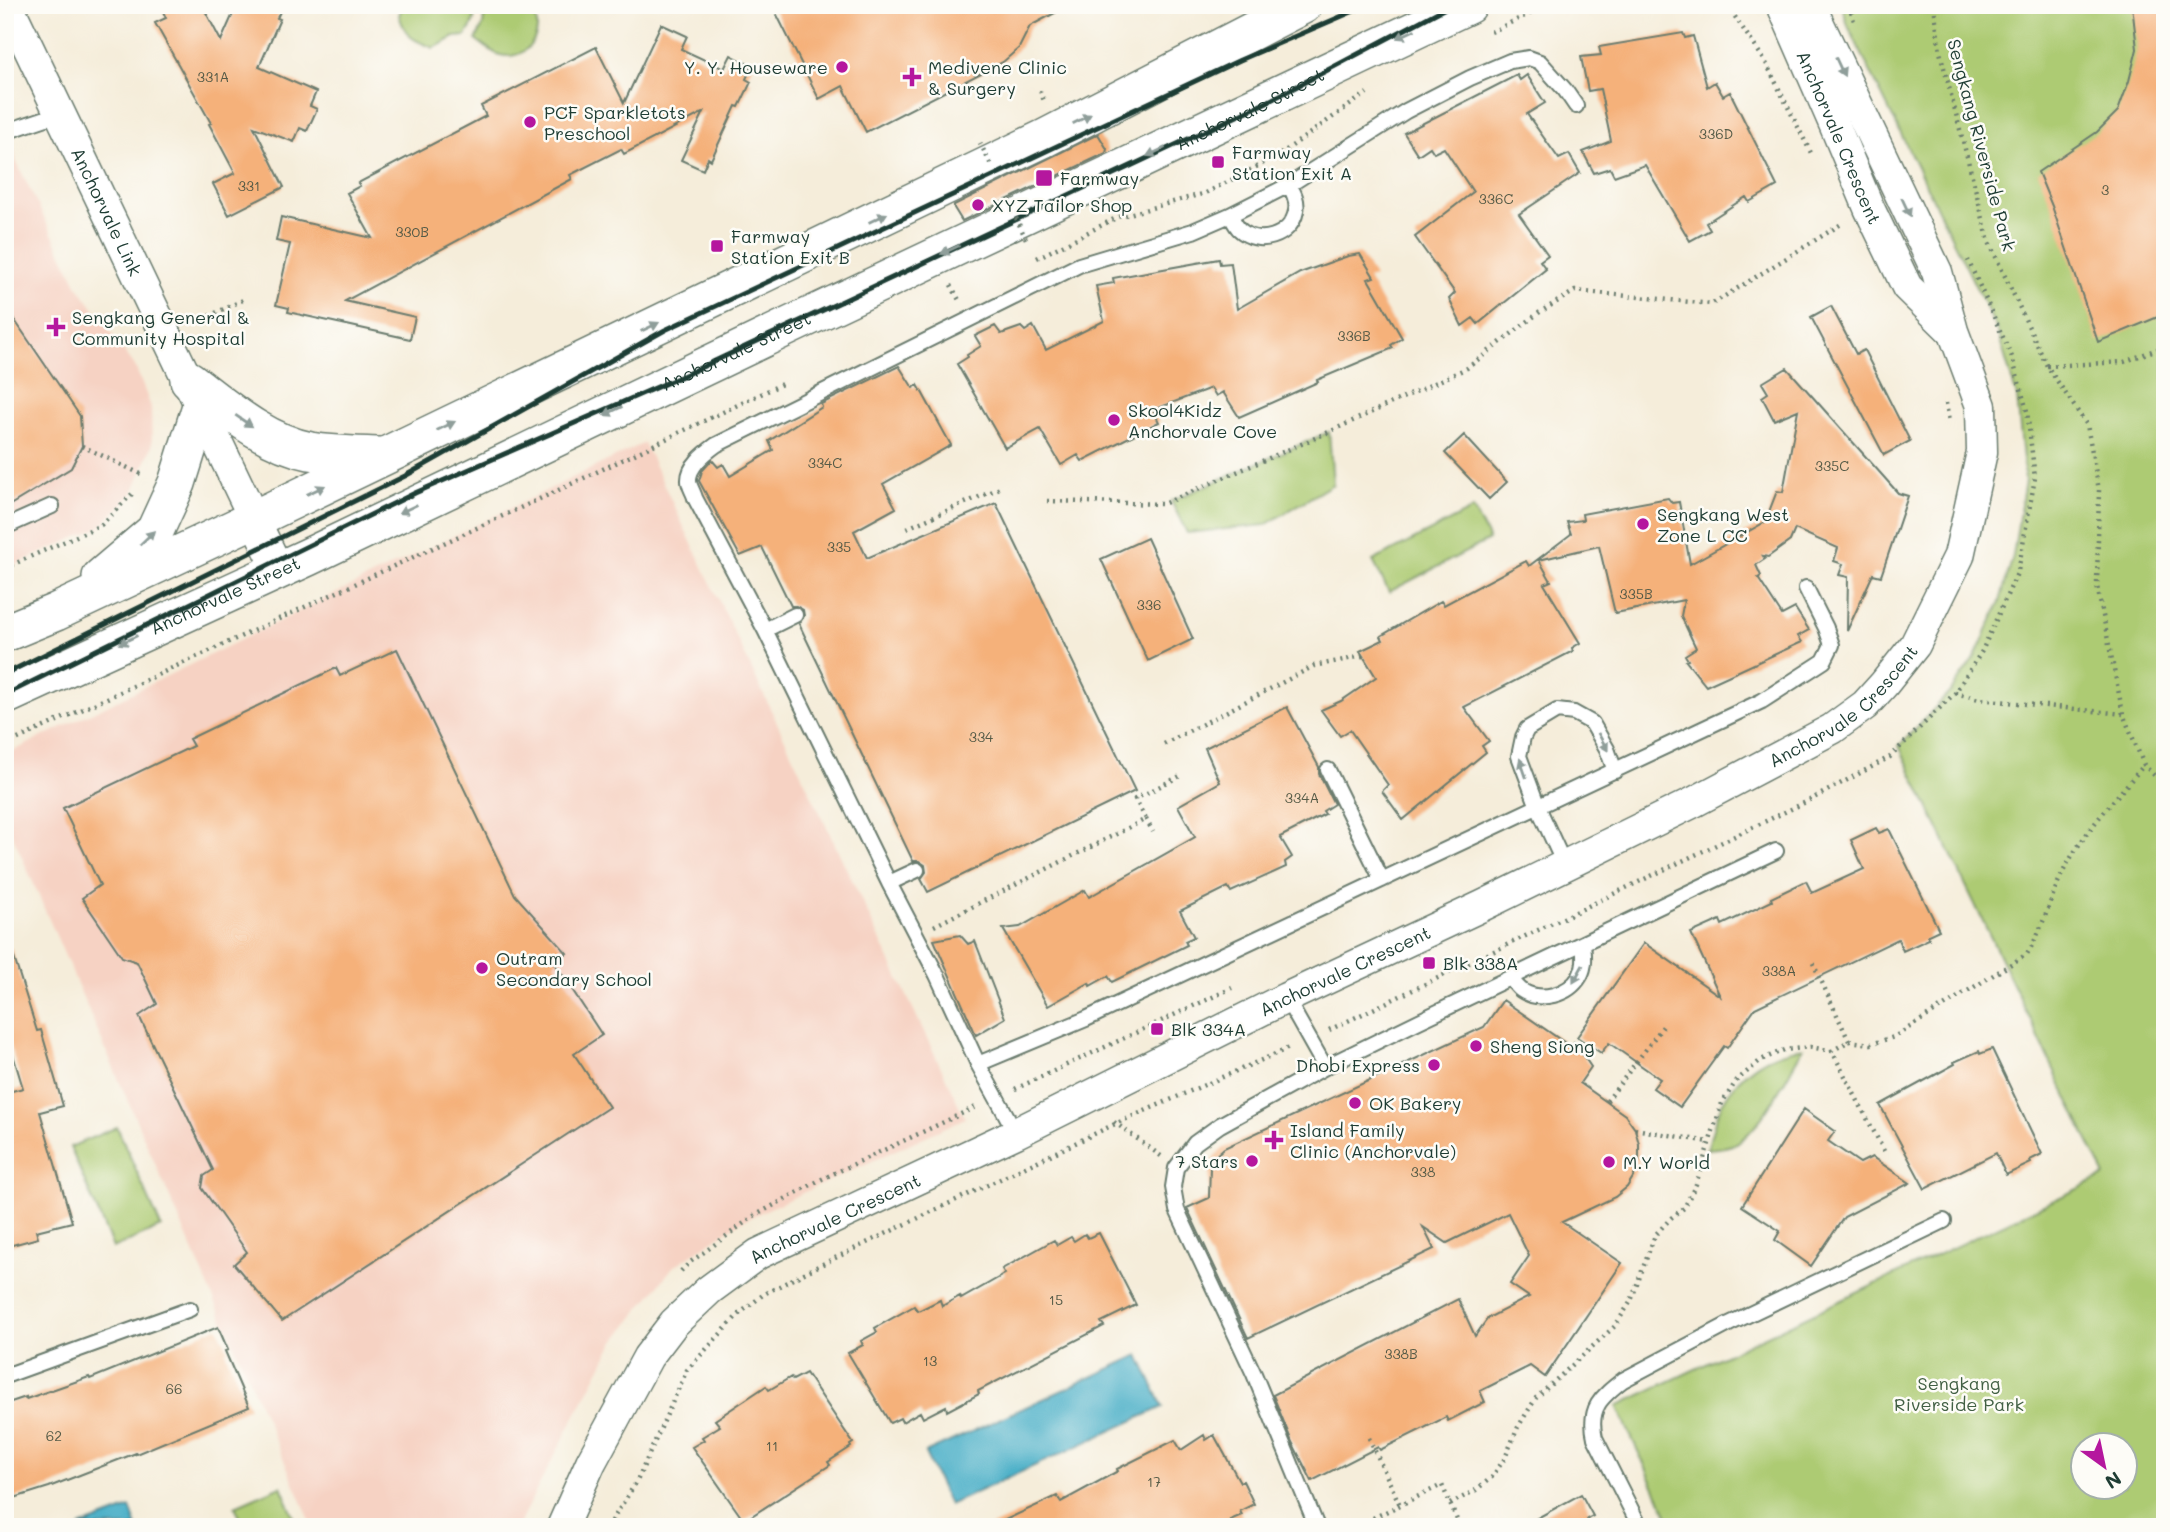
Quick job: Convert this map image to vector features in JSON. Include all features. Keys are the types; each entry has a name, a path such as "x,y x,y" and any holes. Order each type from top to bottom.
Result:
{"street":[{"name":"Anchorvale Link","path":"8,5 279,571"},
{"path":"5,633 56,612 385,457 504,397 1045,138 1303,5"},
{"name":"Anchorvale Crescent","path":"1782,5 1869,208 1907,287 1952,331"},
{"name":"Anchorvale Crescent","path":"562,1527 591,1462 648,1357 674,1323 709,1290 758,1254 1016,1133 1286,998 1694,802 1832,729 1865,705 1915,645 1959,556 1982,452 1981,406 1952,331 1937,272 1810,5"},
{"name":"Anchorvale Street","path":"5,696 279,571 785,328 1477,20"},
{"path":"56,612 155,531 177,483 195,393 283,442 318,452 385,457"}],"lane":[{"path":"1016,1133 978,1064 765,629 695,498 689,481 692,467 705,452 716,445 1079,265 1193,230 1230,215 1289,185 1406,111 1510,61 1529,58 1540,62 1576,106"},
{"path":"5,132 61,113"},
{"path":"1230,215 1238,229 1250,237 1265,239 1279,235 1290,225 1296,212 1296,198 1289,185"},
{"path":"5,527 52,506"},
{"path":"978,1064 1086,1019 1762,701 1825,661 1832,645 1806,588"},
{"path":"765,629 794,615"},
{"path":"1565,866 1538,807 1519,755 1522,737 1527,729 1557,711 1574,713 1592,723 1607,749 1615,771"},
{"path":"1328,770 1382,880"},
{"path":"1317,1527 1254,1374 1177,1210 1172,1187 1176,1168 1195,1143 1220,1125 1325,1067 1776,851"},
{"path":"889,883 917,870"},
{"path":"1510,978 1521,990 1537,996 1554,996 1569,988 1580,975 1585,959 1583,943"},
{"path":"1286,998 1325,1067"},
{"path":"1640,1527 1595,1438 1591,1422 1598,1404 1608,1392 1623,1380 1729,1324 1944,1221"},
{"path":"5,1376 190,1309"}],"path":[{"path":"1477,20 1548,5"},
{"name":"Sengkang Riverside Park","path":"1934,5 1940,52 1989,242 2047,366 2087,425 2098,490 2097,586 2123,714 2144,765 2164,783"},
{"path":"1031,261 1118,217 1206,193 1265,165 1377,87"},
{"path":"980,143 991,165"},
{"path":"1046,501 1163,504 1467,368 1539,312 1575,291 1712,304 1869,208"},
{"path":"1017,218 1027,241"},
{"path":"948,279 958,300"},
{"path":"948,305 969,294"},
{"path":"209,316 245,299"},
{"path":"2047,366 2124,362 2165,346"},
{"path":"5,745 793,379"},
{"path":"5,568 101,525 126,502 146,476 82,446"},
{"path":"908,528 1000,488"},
{"path":"1164,744 1314,666 1363,656"},
{"path":"1955,692 1979,699 2123,714"},
{"path":"1450,1504 1476,1490 1492,1477 1505,1458 1518,1427 1536,1398 1615,1326 1631,1301 1655,1236 1684,1208 1696,1184 1721,1103 1737,1080 1761,1060 1784,1050 1810,1047 1832,1051 1849,1041 1871,1044 1894,1037 2027,954 2038,936 2062,873 2099,817 2144,765"},
{"path":"1153,832 1135,799 1180,776"},
{"path":"916,935 1146,819"},
{"path":"1814,963 1849,1041"},
{"path":"1607,1101 1664,1025"},
{"path":"1832,1051 1884,1150"},
{"path":"1115,1124 1176,1168"},
{"path":"1635,1129 1709,1142"},
{"path":"1369,1438 1400,1505"},
{"path":"608,1527 637,1481"},
{"path":"1354,1527 1442,1485 1461,1527"}],"shaded area":[{"name":"Sengkang General & Community Hospital","path":"5,96 16,161 79,288 135,366 151,407 152,446 133,493 100,527 5,569"},
{"name":"Outram Secondary School","path":"644,443 965,1118 740,1222 673,1267 614,1342 517,1527 313,1527 5,818 5,755"}],"green space":[{"path":"403,5 475,5 474,18 465,36 455,37 434,48 416,40 404,29 399,15"},
{"path":"485,5 526,5 535,17 537,27 533,41 523,52 500,55 476,40 483,25"},
{"name":"Sengkang Riverside Park","path":"1842,5 2165,5 2165,1527 1673,1527 1617,1406 2105,1176 1899,746 1951,691 1975,657 1999,605 2013,556 2025,480 2017,397 1997,330 1848,26"},
{"path":"1329,432 1333,484 1265,525 1187,533 1171,501"},
{"path":"1473,509 1489,540 1389,592 1373,561"},
{"path":"1803,1048 1773,1101 1744,1138 1724,1147 1707,1149 1720,1107 1738,1081 1767,1059"},
{"path":"117,1127 161,1227 113,1248 70,1147"},
{"path":"281,1486 298,1527 244,1527 235,1506"}],"water":[{"path":"1139,1355 1163,1407 949,1505 925,1453"},
{"path":"130,1508 137,1527 80,1527"}],"building":[{"path":"160,5 202,5 221,41 236,7 251,12 254,5 283,5 277,18 280,19 259,67 316,92 310,106 317,109 307,131 300,128 294,142 254,127 284,187 229,215 213,184 235,173 209,124 211,123 155,23 166,18"},
{"path":"772,5 1070,5 1030,26 1019,48 1003,62 866,132 843,86 819,99"},
{"path":"2132,5 2165,5 2165,314 2098,342 2038,172 2097,132 2118,111 2137,49"},
{"path":"661,24 687,36 681,49 724,69 731,55 752,66 746,79 751,82 739,107 736,106 711,160 708,158 703,170 681,160 704,112 624,154 621,149 570,175 572,179 345,301 415,317 410,339 288,312 289,308 276,305 290,244 276,241 281,217 372,238 347,193 360,186 358,183 486,116 481,106 596,47 624,103"},
{"path":"1683,33 1685,38 1693,36 1707,87 1715,82 1723,96 1730,92 1777,186 1749,202 1746,197 1706,223 1710,230 1690,241 1645,165 1614,176 1610,168 1594,173 1583,152 1611,141 1600,89 1588,91 1581,57 1601,55 1599,47"},
{"path":"1517,75 1520,80 1527,75 1545,103 1527,114 1559,159 1569,154 1580,173 1519,214 1548,255 1540,261 1546,269 1478,324 1473,318 1462,326 1449,299 1455,293 1415,237 1473,192 1444,148 1434,153 1430,147 1418,155 1404,133"},
{"path":"1098,134 1107,149 1106,153 962,221 954,208 954,205"},
{"path":"1360,254 1374,277 1368,279 1402,338 1391,345 1393,348 1239,417 1223,392 1216,396 1211,388 1153,410 1159,422 1082,461 1078,455 1061,465 1040,429 1005,448 957,364 981,346 975,336 995,326 1001,334 1021,327 1025,331 1033,326 1046,350 1104,321 1096,286 1114,283 1113,278 1219,259 1220,264 1231,263 1237,309 1300,273"},
{"path":"5,306 80,416 82,446 71,468 5,508"},
{"path":"1831,306 1856,354 1864,350 1910,441 1884,455 1811,317"},
{"path":"899,366 913,388 918,385 951,445 883,484 896,508 854,531 867,558 996,503 1135,791 928,892 921,879 926,872 925,865 913,861 799,624 804,616 803,610 791,606 762,547 740,556 699,481 702,471 712,460 718,467 723,464 730,476 773,450 769,441 822,407 821,404"},
{"path":"1787,368 1898,493 1908,496 1881,576 1873,574 1847,631 1848,577 1839,575 1843,564 1834,561 1838,548 1795,529 1790,541 1768,557 1763,556 1765,559 1756,565 1761,576 1758,578 1782,615 1795,608 1809,630 1798,636 1802,642 1706,686 1686,661 1688,660 1685,655 1696,648 1681,616 1684,600 1615,613 1599,546 1539,560 1551,581 1544,584 1580,643 1572,648 1573,651 1464,707 1489,741 1482,746 1486,752 1403,820 1382,791 1388,785 1350,730 1340,736 1321,710 1341,701 1376,677 1360,651 1383,640 1381,636 1441,601 1444,605 1526,561 1529,566 1571,534 1567,522 1583,520 1582,514 1668,498 1672,503 1679,502 1690,564 1765,522 1777,491 1783,492 1798,410 1774,420 1762,397 1768,393 1762,383"},
{"path":"1464,435 1507,482 1489,499 1445,453"},
{"path":"1147,538 1193,639 1148,661 1101,559"},
{"path":"397,649 515,895 567,953 554,962 602,1035 574,1054 609,1107 282,1321 234,1264 247,1252 202,1188 204,1176 213,1170 139,1016 157,1004 137,962 122,957 82,898 100,885 63,808 193,746 189,739 336,668 340,676"},
{"path":"1287,707 1319,767 1319,774 1334,804 1323,811 1325,814 1280,837 1292,857 1285,862 1286,867 1231,892 1228,887 1180,911 1194,937 1185,941 1187,945 1112,982 1108,976 1090,986 1089,983 1048,1006 1003,929 1020,927 1085,890 1089,897 1195,837 1178,806 1220,782 1205,748"},
{"path":"1876,828 1879,833 1889,829 1939,930 1928,935 1929,939 1903,951 1898,939 1755,1008 1680,1107 1653,1088 1660,1079 1609,1043 1601,1053 1577,1037 1644,943 1720,996 1691,933 1720,920 1722,925 1806,881 1812,893 1864,869 1851,840"},
{"path":"960,935 968,944 975,941 1005,1018 976,1035 934,940"},
{"path":"11,948 37,1031 41,1030 63,1106 40,1112 72,1222 36,1231 38,1238 5,1247 5,1093 23,1088 5,1028 5,949"},
{"path":"1503,1000 1571,1047 1574,1042 1591,1067 1580,1083 1625,1115 1635,1129 1639,1159 1635,1174 1627,1187 1615,1197 1562,1222 1622,1263 1545,1377 1530,1366 1480,1391 1485,1402 1448,1421 1446,1417 1380,1450 1378,1447 1312,1481 1292,1442 1273,1395 1458,1299 1475,1336 1488,1318 1529,1297 1510,1284 1529,1256 1508,1213 1447,1243 1423,1227 1434,1249 1248,1338 1187,1208 1209,1198 1210,1167 1215,1156 1224,1148 1484,1027"},
{"path":"1992,1049 2042,1154 2030,1160 2031,1163 2006,1175 1996,1153 1925,1189 1880,1105 1955,1064 1954,1062 1979,1051 1980,1054"},
{"path":"1804,1109 1835,1131 1828,1141 1860,1163 1872,1157 1910,1183 1844,1217 1811,1266 1775,1240 1780,1231 1742,1206"},
{"path":"1099,1233 1136,1305 1101,1322 1104,1326 978,1391 979,1394 947,1411 946,1406 923,1418 920,1412 902,1422 900,1418 890,1423 848,1353 863,1345 861,1341 877,1332 875,1328 914,1306 918,1311 940,1300 942,1306 960,1296 961,1299 1005,1274 1002,1269 1054,1240 1057,1245 1071,1237 1074,1241 1085,1234 1088,1238"},
{"path":"218,1327 228,1350 225,1351 249,1407 136,1454 11,1499 5,1484 5,1404 89,1377 90,1379"},
{"path":"806,1373 853,1443 828,1462 830,1465 744,1521 692,1447 720,1426 715,1420 766,1386 769,1390 791,1377 793,1380"},
{"path":"1204,1435 1206,1440 1214,1435 1254,1504 1240,1511 1242,1515 1230,1520 1233,1527 990,1527 1057,1496 1061,1502 1118,1471 1117,1469 1175,1440 1181,1450"},
{"path":"1581,1494 1593,1516 1587,1519 1591,1527 1521,1527"}],"railway":[{"path":"5,674 405,476 665,330 1240,60 1368,5"},
{"path":"5,695 415,493 687,374 1267,102 1451,5"}],"place":[{"name":"Y. Y. Houseware","path":"842,67"},
{"name":"Medivene Clinic & Surgery","path":"912,77"},
{"name":"PCF Sparkletots Preschool","path":"530,122"},
{"name":"Farmway Station Exit A","path":"1218,162"},
{"name":"Farmway","path":"1044,178"},
{"name":"XYZ Tailor Shop","path":"978,205"},
{"name":"Farmway Station Exit B","path":"717,246"},
{"name":"Sengkang General & Community Hospital","path":"56,327"},
{"name":"Skool4Kidz Anchorvale Cove","path":"1114,420"},
{"name":"Sengkang West Zone L CC","path":"1643,524"},
{"name":"Blk 338A","path":"1429,963"},
{"name":"Outram Secondary School","path":"482,968"},
{"name":"Blk 334A","path":"1157,1029"},
{"name":"Sheng Siong","path":"1476,1046"},
{"name":"Dhobi Express","path":"1434,1065"},
{"name":"OK Bakery","path":"1355,1103"},
{"name":"Island Family Clinic (Anchorvale)","path":"1274,1140"},
{"name":"7 Stars","path":"1252,1161"},
{"name":"M.Y World","path":"1609,1162"}]}
